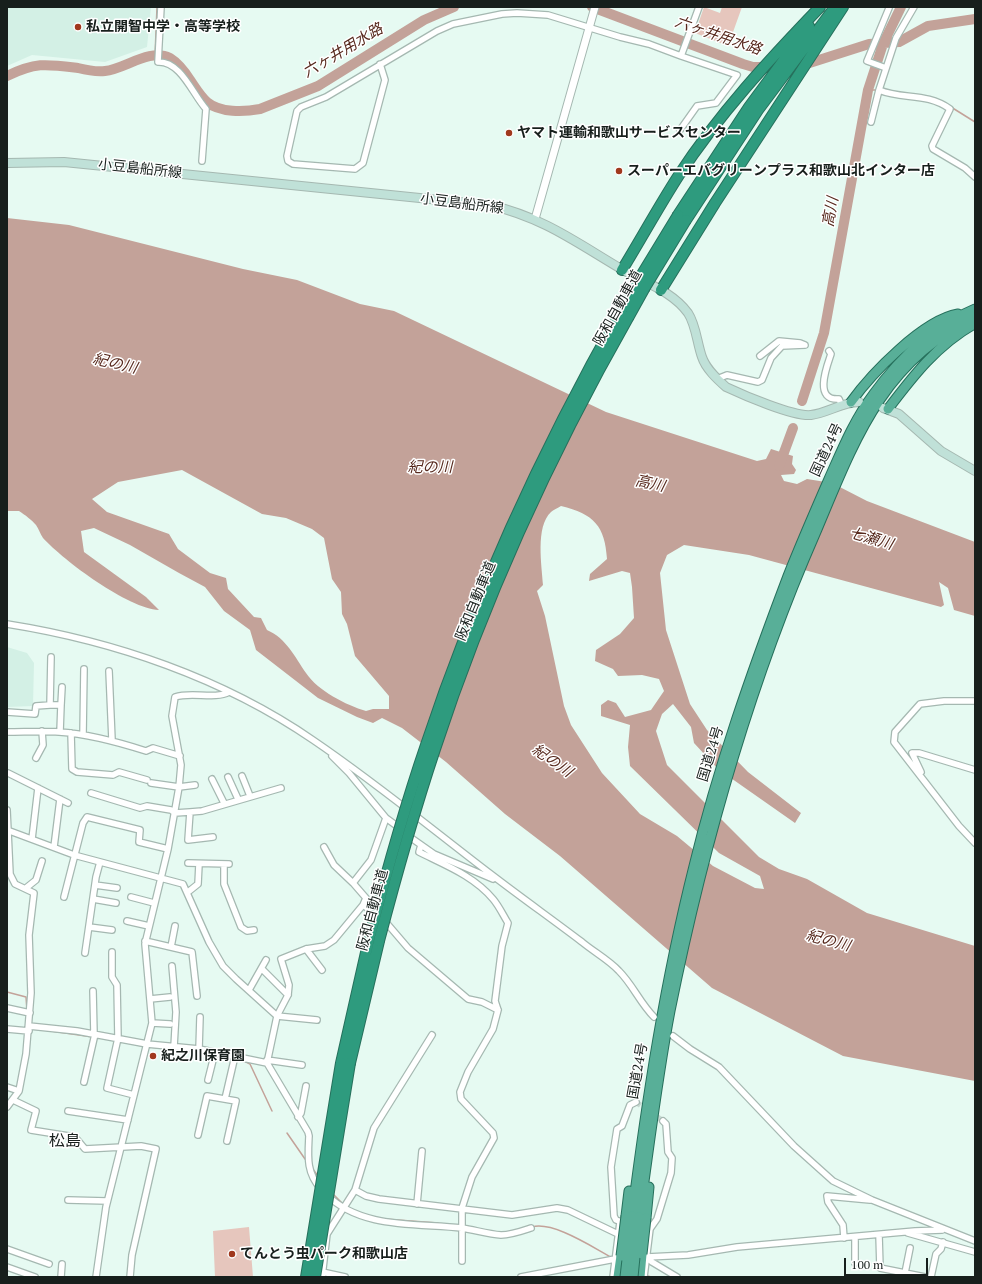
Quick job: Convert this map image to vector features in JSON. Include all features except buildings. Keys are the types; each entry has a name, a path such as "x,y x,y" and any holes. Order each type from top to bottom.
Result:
{"highway":[{"path":"622,270 679,175 721,118 774,54 821,7"},
{"name":"阪和自動車道","path":"682,218 783,76 792,56 821,7"},
{"name":"阪和自動車道","path":"306,1277 345,1063 402,818 426,744 477,609 534,477 569,408 640,286 682,218 720,150 772,76 792,56 835,7"},
{"path":"661,290 715,203 843,7"},
{"path":"885,409 919,369 947,341 964,321 964,314 975,309"},
{"path":"855,402 862,387 880,367 922,331 964,321"},
{"name":"国道24号","path":"625,1277 645,1114 667,1010 705,854 758,679 793,583 851,441 870,412 898,375 925,350 964,321"},
{"name":"国道24号","path":"633,1277 633,1218 651,1133 667,1010"},
{"name":"阪和自動車道","path":"320,1275 345,1063"},
{"path":"633,1218 645,1256 640,1277"},
{"path":"618,1277 618,1258 633,1218"}],"main road":[{"name":"小豆島船所線","path":"7,163 64,162 489,205 520,213 535,219 577,241 622,270 672,297 688,314 702,358 717,379 726,388 801,415 821,413 855,402"},
{"path":"885,409 899,414 941,451 975,471"}],"street":[{"path":"161,7 158,62 168,63 179,72 199,102 206,109 202,161"},
{"path":"681,56 699,7"},
{"path":"871,122 884,67 896,38 914,7"},
{"path":"884,67 867,61 889,8"},
{"path":"535,219 594,10"},
{"path":"380,64 385,80 363,163 355,169 293,164 288,161 287,156 298,111 301,107 326,97 380,64 437,31 453,24 477,18 517,13 548,15 590,27 620,38 649,44 737,75 716,103 697,106 680,130"},
{"path":"879,90 926,98 940,102 950,109 932,146 933,149 965,168 975,177"},
{"path":"717,379 727,374 758,382 762,380 771,358 782,346 805,345 800,343 779,341 760,356"},
{"path":"829,351 831,354 824,376 824,389 827,395 834,399 839,399 842,406"},
{"path":"7,624 38,629 126,651 184,671 274,716 353,767 618,970 641,1004 654,1017"},
{"path":"50,705 51,657"},
{"path":"83,735 84,669"},
{"path":"109,670 112,740"},
{"path":"60,732 62,687"},
{"path":"96,1277 102,1226 107,1201 152,1023 145,942 168,849 182,765 172,716 176,697 205,694 222,696 228,692"},
{"path":"975,701 944,701 920,704 895,732 894,742 959,826 975,842"},
{"path":"7,712 35,714 36,706 61,705"},
{"path":"7,732 42,731 71,733 112,740 146,751 153,748 180,756"},
{"path":"36,758 43,745 42,731"},
{"path":"71,733 72,769 77,772 113,775 119,772 149,781 179,787 195,785"},
{"path":"329,752 337,763 349,773 386,818 421,845 434,854 503,883"},
{"path":"927,783 912,753 920,753 975,770"},
{"path":"8,773 68,803"},
{"path":"242,776 250,796"},
{"path":"228,777 238,799"},
{"path":"212,779 224,803"},
{"path":"32,839 38,788"},
{"path":"91,793 140,808 147,806 171,810 175,813 202,811 224,803 281,788"},
{"path":"54,847 60,799"},
{"path":"7,810 8,856 12,878 15,884 34,893 28,944 31,976 28,1013 29,1029 19,1090 7,1107"},
{"path":"190,812 188,840 213,838"},
{"path":"64,897 83,823 87,817 140,830 139,842 168,849"},
{"path":"353,883 371,860 386,818"},
{"path":"8,830 74,855 183,884 188,892 209,942 223,966 277,1016 317,1020"},
{"path":"421,845 419,852 459,871 486,891 494,900 508,923 502,946 495,1000 498,1010 492,1029 460,1092 461,1098 493,1134 494,1138 472,1177 462,1208 462,1261"},
{"path":"324,847 334,865 366,898 363,905 334,940 325,946 306,948 281,959 289,985 288,995 277,1016 267,1061 309,1136 308,1159 313,1179 330,1197 366,1217 386,1221 462,1227 502,1235 531,1228"},
{"path":"26,888 36,880 42,861"},
{"path":"85,953 100,862"},
{"path":"188,863 226,864 224,884 241,927 247,931 254,930"},
{"path":"188,892 198,884 199,864"},
{"path":"95,885 117,888"},
{"path":"131,897 154,903"},
{"path":"93,899 116,903"},
{"path":"363,905 388,924 408,948 468,999 482,1002 498,1010"},
{"path":"127,921 149,926"},
{"path":"171,947 175,926"},
{"path":"89,927 112,930"},
{"path":"145,942 192,952 197,996"},
{"path":"306,948 322,970"},
{"path":"112,952 112,977 117,985 118,1040 106,1088 134,1095"},
{"path":"249,990 266,960"},
{"path":"172,966 176,1012 174,1047"},
{"path":"262,968 288,995"},
{"path":"84,1082 95,1036 93,991"},
{"path":"150,999 170,997"},
{"path":"7,1008 28,1013"},
{"path":"199,1049 200,1017"},
{"path":"152,1023 170,1024"},
{"path":"7,1028 95,1036 147,1044 199,1049 235,1058 302,1065"},
{"path":"345,1277 320,1275 327,1234 355,1190 374,1128 432,1035"},
{"path":"673,1036 690,1049 719,1067 794,1146 826,1176 872,1200 944,1230 975,1241"},
{"path":"208,1080 215,1054"},
{"path":"225,1099 235,1058"},
{"path":"298,1117 302,1113 306,1086"},
{"path":"7,1087 19,1090"},
{"path":"198,1135 207,1096 236,1101 227,1141"},
{"path":"13,1100 36,1111 31,1130 75,1137 85,1149 141,1146 156,1149 132,1255 130,1277"},
{"path":"636,1102 630,1105 622,1126 617,1129 612,1167 614,1216 616,1220 633,1218 650,1229"},
{"path":"68,1111 128,1120"},
{"path":"644,1277 645,1256 650,1229 657,1219 671,1173 672,1158 668,1152 666,1124 663,1121"},
{"path":"417,1204 422,1151"},
{"path":"355,1190 372,1198 512,1215 557,1208 568,1210 618,1234"},
{"path":"844,1238 843,1225 828,1202 827,1196 872,1200"},
{"path":"68,1200 107,1201"},
{"path":"613,1277 618,1258 618,1234 633,1218"},
{"path":"645,1256 688,1254 737,1247 904,1232 944,1230"},
{"path":"904,1232 975,1252"},
{"path":"879,1235 880,1268 925,1277"},
{"path":"855,1237 856,1263"},
{"path":"931,1277 936,1254 941,1249 943,1242"},
{"path":"904,1273 910,1248"},
{"path":"7,1249 49,1264"},
{"path":"645,1256 677,1277"},
{"path":"521,1277 618,1258"},
{"path":"61,1277 62,1264"},
{"path":"7,1267 35,1277"}],"shaded area":[{"name":"私立開智中学・高等学校","path":"7,7 151,7 147,47 105,62 32,55 7,66"},
{"path":"704,7 720,13 722,7 742,7 728,46 695,33"},
{"path":"7,647 27,653 34,663 33,706 7,707"},
{"name":"てんとう虫パーク和歌山店","path":"249,1227 253,1277 215,1277 213,1231"}],"water":[{"name":"紀の川","path":"7,218 69,225 243,269 297,280 360,304 394,311 606,412 757,461 766,459 771,449 793,456 792,464 796,470 794,474 781,475 784,481 797,484 807,479 832,483 867,501 975,542 975,616 954,610 948,588 939,582 944,605 941,607 749,555 684,545 667,555 660,573 666,630 690,704 707,730 748,772 801,813 795,823 718,769 694,743 691,727 673,704 662,714 656,731 667,765 759,857 779,869 807,879 867,913 975,946 975,1081 843,1056 712,988 560,856 505,814 446,762 402,728 382,718 373,723 318,698 256,650 250,630 224,611 205,587 130,545 94,528 81,531 84,552 146,597 159,610 146,608 115,593 81,571 53,548 43,538 36,525 19,511 7,511","holes":["182,470 262,514 286,518 312,529 324,538 332,579 341,592 342,614 347,624 355,656 389,696 389,709 373,709 366,711 341,701 325,691 311,680 285,643 274,633 267,630 261,618 254,617 228,589 226,578 210,573 178,549 169,534 107,512 92,499 118,482","561,506 582,513 590,518 596,523 604,538 607,559 590,574 589,581 622,571 630,573 634,618 620,634 596,650 595,661 613,669 618,676 642,675 659,679 664,691 651,710 625,717 616,703 608,700 601,705 601,716 630,725 628,747 630,766 719,853 760,876 764,889 755,888 713,866 677,836 640,814 602,773 571,725 564,706 545,616 537,591 543,585 541,558 541,537 543,527 551,512"]}],"waterway":[{"path":"155,56 157,7"},
{"name":"六ヶ井用水路","path":"7,76 26,68 41,65 78,68 91,71 105,71 145,57 162,56 170,58 179,65 202,97 212,106 232,111 254,110 318,86 424,20 454,7"},
{"name":"六ヶ井用水路","path":"592,7 753,67 797,67 869,44 899,42 928,26 975,19"},
{"name":"高川","path":"802,401 824,333 868,90 883,44 901,7"},
{"name":"高川","path":"868,90 876,90"},
{"path":"896,92 918,95"},
{"path":"951,107 975,122"},
{"name":"高川","path":"779,466 793,428"},
{"path":"7,992 26,997 27,1011"},
{"path":"30,1028 93,1037"},
{"path":"136,1045 144,1046"},
{"path":"149,1047 201,1052"},
{"path":"244,1061 250,1064 272,1111"},
{"path":"287,1133 305,1159"},
{"path":"312,1168 318,1176"},
{"path":"333,1194 343,1204"},
{"path":"384,1219 438,1223"},
{"path":"532,1227 541,1226 561,1231 611,1257"}],"tunnel":[{"path":"636,1102 663,1121"}],"place":[{"name":"私立開智中学・高等学校","path":"78,27"},
{"name":"ヤマト運輸和歌山サービスセンター","path":"509,133"},
{"name":"スーパーエバグリーンプラス和歌山北インター店","path":"619,171"},
{"name":"紀之川保育園","path":"153,1056"},
{"name":"てんとう虫パーク和歌山店","path":"232,1254"}],"district":[{"name":"松島","path":"65,1141"}],"water label":[{"name":"七瀬川","path":"871,539"}]}
